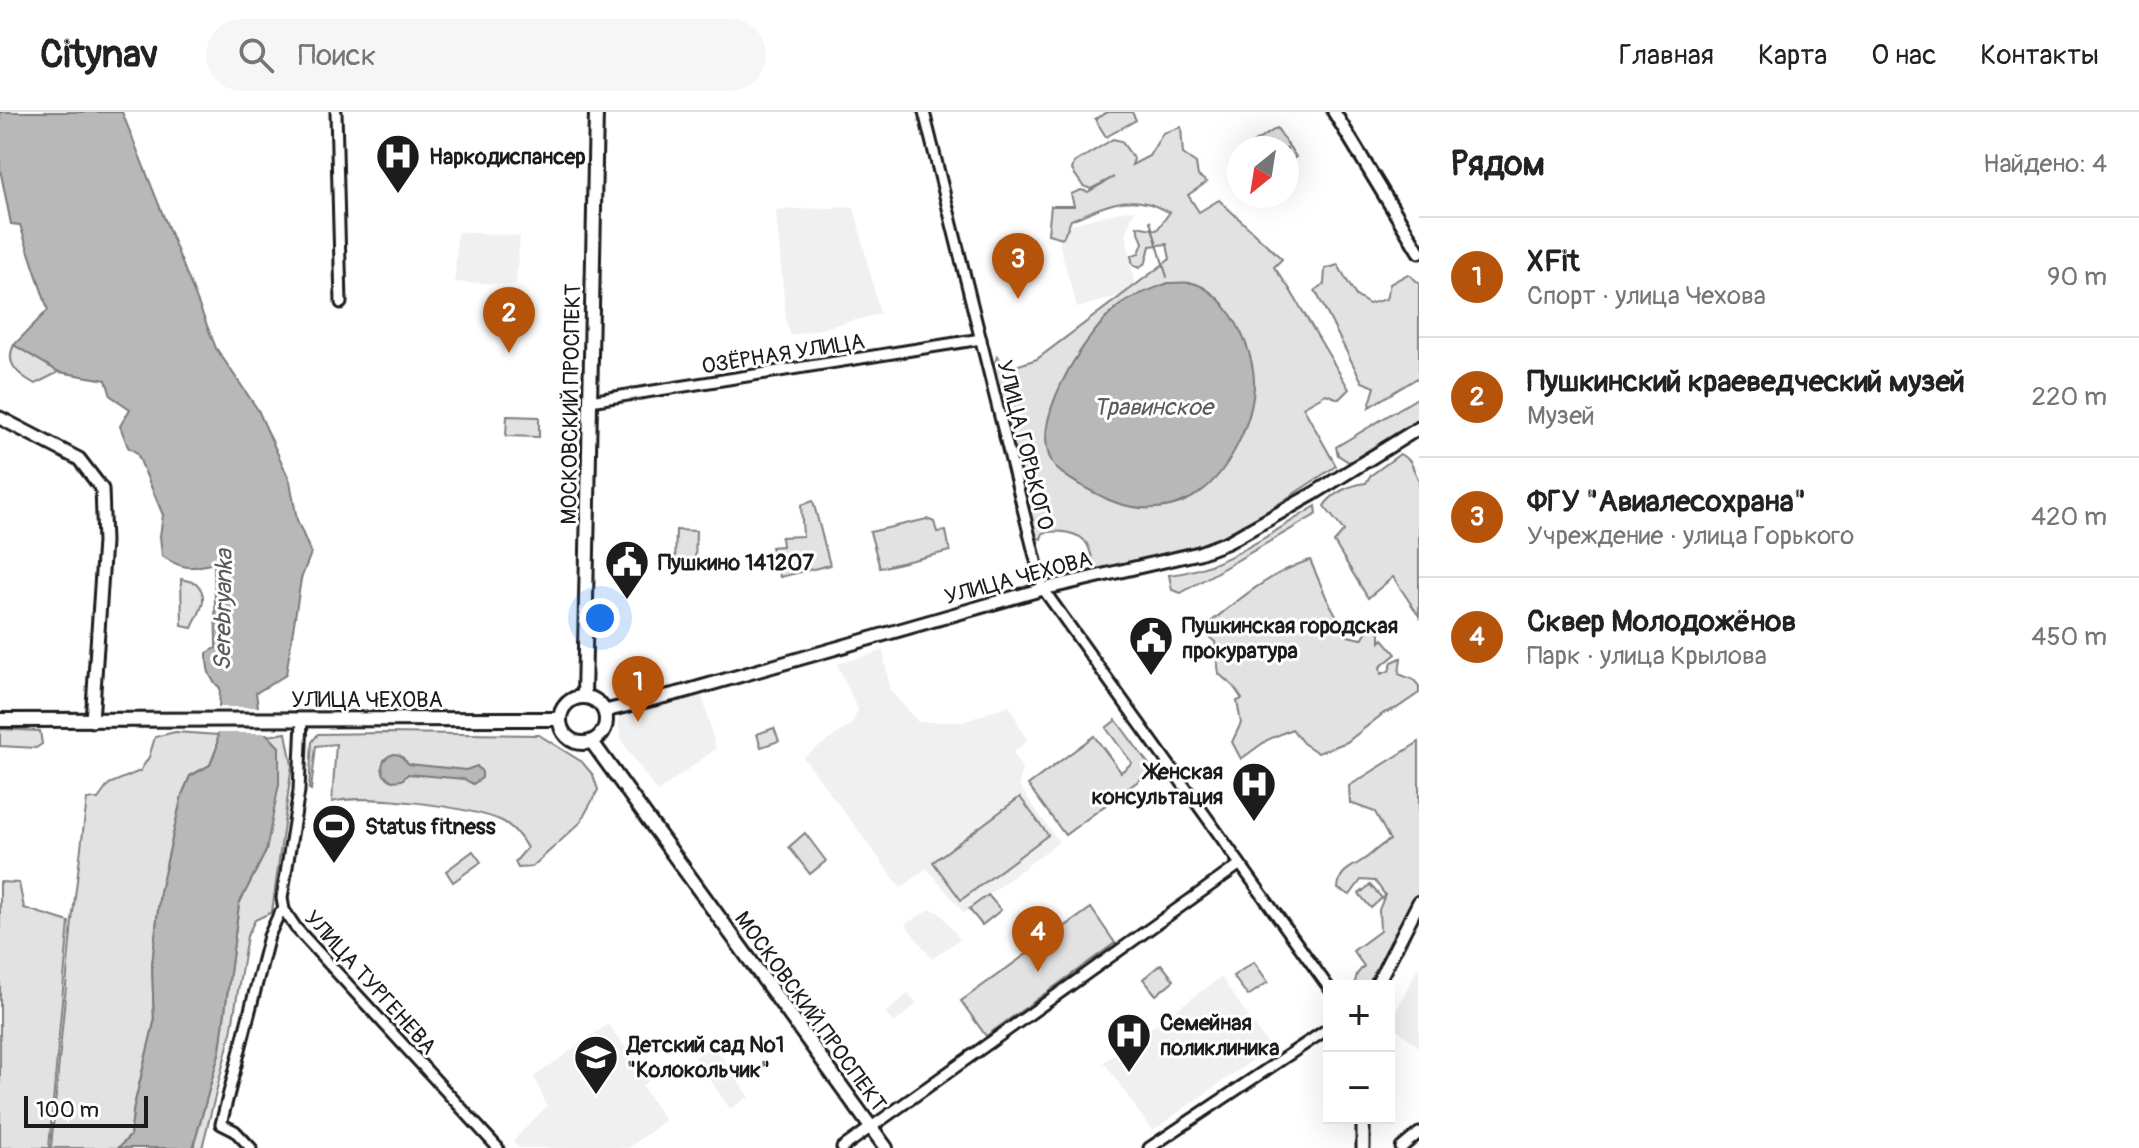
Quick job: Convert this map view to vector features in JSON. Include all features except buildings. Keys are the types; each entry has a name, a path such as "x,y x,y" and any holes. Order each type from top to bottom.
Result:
{"main road":[{"name":"МОСКОВСКИЙ ПРОСПЕКТ","path":"584,697 596,112"},
{"path":"584,697 592,698 605,711 604,729 592,742 583,743 566,736 560,719 567,703 584,697"},
{"name":"УЛИЦА ЧЕХОВА","path":"0,720 560,719"},
{"name":"МОСКОВСКИЙ ПРОСПЕКТ","path":"592,742 886,1148"}],"street":[{"path":"336,112 341,303"},
{"name":"УЛИЦА ГОРЬКОГО","path":"924,112 1043,589 1323,980"},
{"path":"1334,112 1419,252"},
{"name":"ОЗЁРНАЯ УЛИЦА","path":"590,401 981,339"},
{"path":"0,418 79,459 102,489 104,542 92,721"},
{"name":"УЛИЦА ЧЕХОВА","path":"605,711 683,692 1043,589 1199,553 1228,542 1313,494 1419,428"},
{"name":"УЛИЦА ТУРГЕНЕВА","path":"302,719 299,791 282,898 284,910 296,928 498,1148"},
{"path":"842,1148 1239,865"},
{"path":"1379,980 1419,902"},
{"path":"251,1148 235,1131 221,1124 269,936 284,910"},
{"path":"1149,1148 1323,1032"},
{"path":"1363,1124 1363,1148"},
{"path":"1401,1148 1419,1133"}],"shaded area":[{"path":"1108,112 1132,112 1136,120 1106,137 1095,119"},
{"path":"1181,127 1183,154 1196,163 1198,176 1207,182 1188,195 1199,212 1219,200 1282,259 1274,267 1349,389 1339,399 1326,394 1303,407 1336,466 1225,539 1095,570 1088,547 1079,536 1054,532 1043,533 1041,539 1036,537 993,372 997,356 1007,369 1037,359 1170,259 1167,244 1150,246 1146,262 1139,268 1133,265 1131,256 1139,253 1143,243 1137,226 1157,230 1170,212 1136,201 1107,206 1071,220 1063,238 1048,234 1051,206 1074,206 1071,194 1081,190 1088,192 1114,177 1091,189 1083,186 1072,170 1074,163 1113,139 1121,141 1134,159 1132,165 1149,156 1163,133"},
{"path":"1277,128 1282,136 1264,136"},
{"path":"854,207 880,314 791,336 786,321 776,210"},
{"path":"1135,210 1126,231 1135,291 1077,308 1060,246 1059,227"},
{"path":"457,232 520,236 516,285 455,282"},
{"path":"1338,265 1356,296 1369,304 1386,299 1390,284 1408,274 1419,283 1419,377 1369,407 1375,387 1362,382 1315,290 1324,284 1325,269"},
{"path":"14,345 59,372 35,384 29,381 12,363"},
{"path":"1419,397 1419,419 1349,462 1338,455 1336,447"},
{"path":"507,416 539,417 539,437 506,436"},
{"path":"1400,454 1410,461 1419,481 1419,616 1393,577 1368,598 1334,542 1344,531 1324,506 1343,490 1366,483 1370,476"},
{"path":"813,501 830,565 780,577 771,547 782,546 781,537 803,536 801,505"},
{"path":"1316,506 1317,514 1181,593 1172,590 1169,575 1209,566 1227,558"},
{"path":"927,519 934,522 937,532 946,531 950,551 880,568 870,532"},
{"path":"676,530 696,531 695,565 675,564"},
{"path":"1310,560 1348,636 1362,639 1372,622 1380,632 1380,642 1383,639 1396,654 1380,667 1381,674 1389,671 1392,662 1401,658 1399,674 1414,680 1419,686 1419,693 1384,713 1347,742 1318,753 1303,743 1292,729 1267,740 1241,759 1232,742 1241,723 1237,701 1242,699 1219,674 1215,642 1201,630 1266,581"},
{"path":"181,579 196,583 203,594 202,605 192,628 182,626"},
{"path":"883,651 890,690 918,722 963,722 1009,705 1027,741 1013,752 1022,770 1019,786 1059,842 964,913 927,868 901,888 803,757 851,725 858,710 837,664"},
{"path":"702,695 716,749 657,792 621,740 618,718"},
{"path":"1116,720 1153,770 1065,835 1028,785 1094,736 1121,772 1132,763 1106,728"},
{"path":"774,728 779,741 761,747 757,734"},
{"path":"0,729 40,731 42,744 36,748 0,746"},
{"path":"175,732 218,735 217,747 210,765 190,776 182,795 160,892 152,965 154,1023 130,1136 118,1148 51,1148 72,921 87,799 98,799 109,784 140,771 149,757 155,737"},
{"path":"286,733 292,765 272,912 255,920 247,936 231,1033 202,1148 193,1148 220,1050 239,904 266,851 279,747 268,736"},
{"path":"318,734 539,735 582,762 593,775 598,790 580,823 532,867 518,868 515,862 527,848 525,844 510,826 488,816 444,806 392,800 332,802 336,744 316,746 309,789 312,742"},
{"path":"1419,742 1419,894 1376,980 1356,980 1364,966 1353,951 1380,931 1379,910 1385,895 1375,881 1361,880 1350,895 1338,889 1340,878 1346,871 1390,840 1375,812 1350,803 1349,786"},
{"path":"1020,797 1048,835 961,900 933,862"},
{"path":"805,833 826,861 810,874 789,847"},
{"path":"473,851 481,862 453,882 446,871"},
{"path":"0,882 19,883 24,908 69,922 49,1148 0,1148"},
{"path":"1370,885 1382,898 1371,908 1359,894"},
{"path":"988,895 1001,910 982,925 969,909"},
{"path":"1091,908 1115,943 986,1036 961,1001"},
{"path":"931,909 941,914 960,939 932,959 905,924"},
{"path":"1254,962 1268,982 1248,996 1233,976"},
{"path":"1161,964 1174,980 1156,995 1143,979"},
{"path":"1419,965 1419,1047 1395,1027 1395,1013"},
{"path":"1221,977 1270,1048 1152,1131 1104,1062"},
{"path":"909,993 917,1004 894,1023 885,1013"},
{"name":"Детский сад №1 \"Колокольчик\"","path":"608,1024 650,1080 642,1086 665,1121 628,1148 519,1148 513,1141 547,1106 534,1077"},
{"path":"713,1044 749,1097 730,1109 695,1057"}],"water":[{"name":"Serebryanka","path":"0,112 122,112 216,348 258,410 290,481 297,520 311,553 301,579 286,675 256,693 261,728 279,747 279,784 266,851 239,904 220,1050 193,1148 118,1148 130,1136 154,1023 152,965 160,892 182,795 190,776 210,765 217,747 220,688 211,676 207,659 207,653 216,648 214,563 188,567 162,556 160,536 163,515 137,453 128,447 120,426 130,409 111,396 106,380 59,372 14,345 48,310 20,225 11,224 0,169"},
{"name":"Травинское","path":"1168,283 1198,285 1220,300 1237,324 1249,351 1254,380 1253,396 1250,413 1236,447 1227,463 1204,489 1171,506 1140,508 1109,500 1057,469 1047,447 1047,426 1062,382 1101,323 1126,301"},
{"path":"394,754 400,755 409,764 466,770 477,766 482,778 473,784 464,779 408,774 402,780 392,781 384,775 382,768 385,759"}],"pier":[{"path":"215,707 262,707 265,726 271,733 214,733"}],"waterway":[{"path":"1150,221 1167,277"}],"place":[{"name":"Наркодиспансер","path":"398,195"},
{"name":"ФГУ \"Авиалесохрана\"","path":"1018,299"},
{"name":"Пушкинский краеведческий музей","path":"509,353"},
{"name":"Пушкино 141207","path":"627,601"},
{"name":"Пушкинская городская прокуратура","path":"1151,677"},
{"name":"XFit","path":"638,722"},
{"name":"Женская консультация","path":"1254,823"},
{"name":"Status fitness","path":"334,865"},
{"name":"Сквер Молодожёнов","path":"1038,972"},
{"name":"Семейная поликлиника","path":"1129,1074"},
{"name":"Детский сад №1 \"Колокольчик\"","path":"596,1096"}]}
